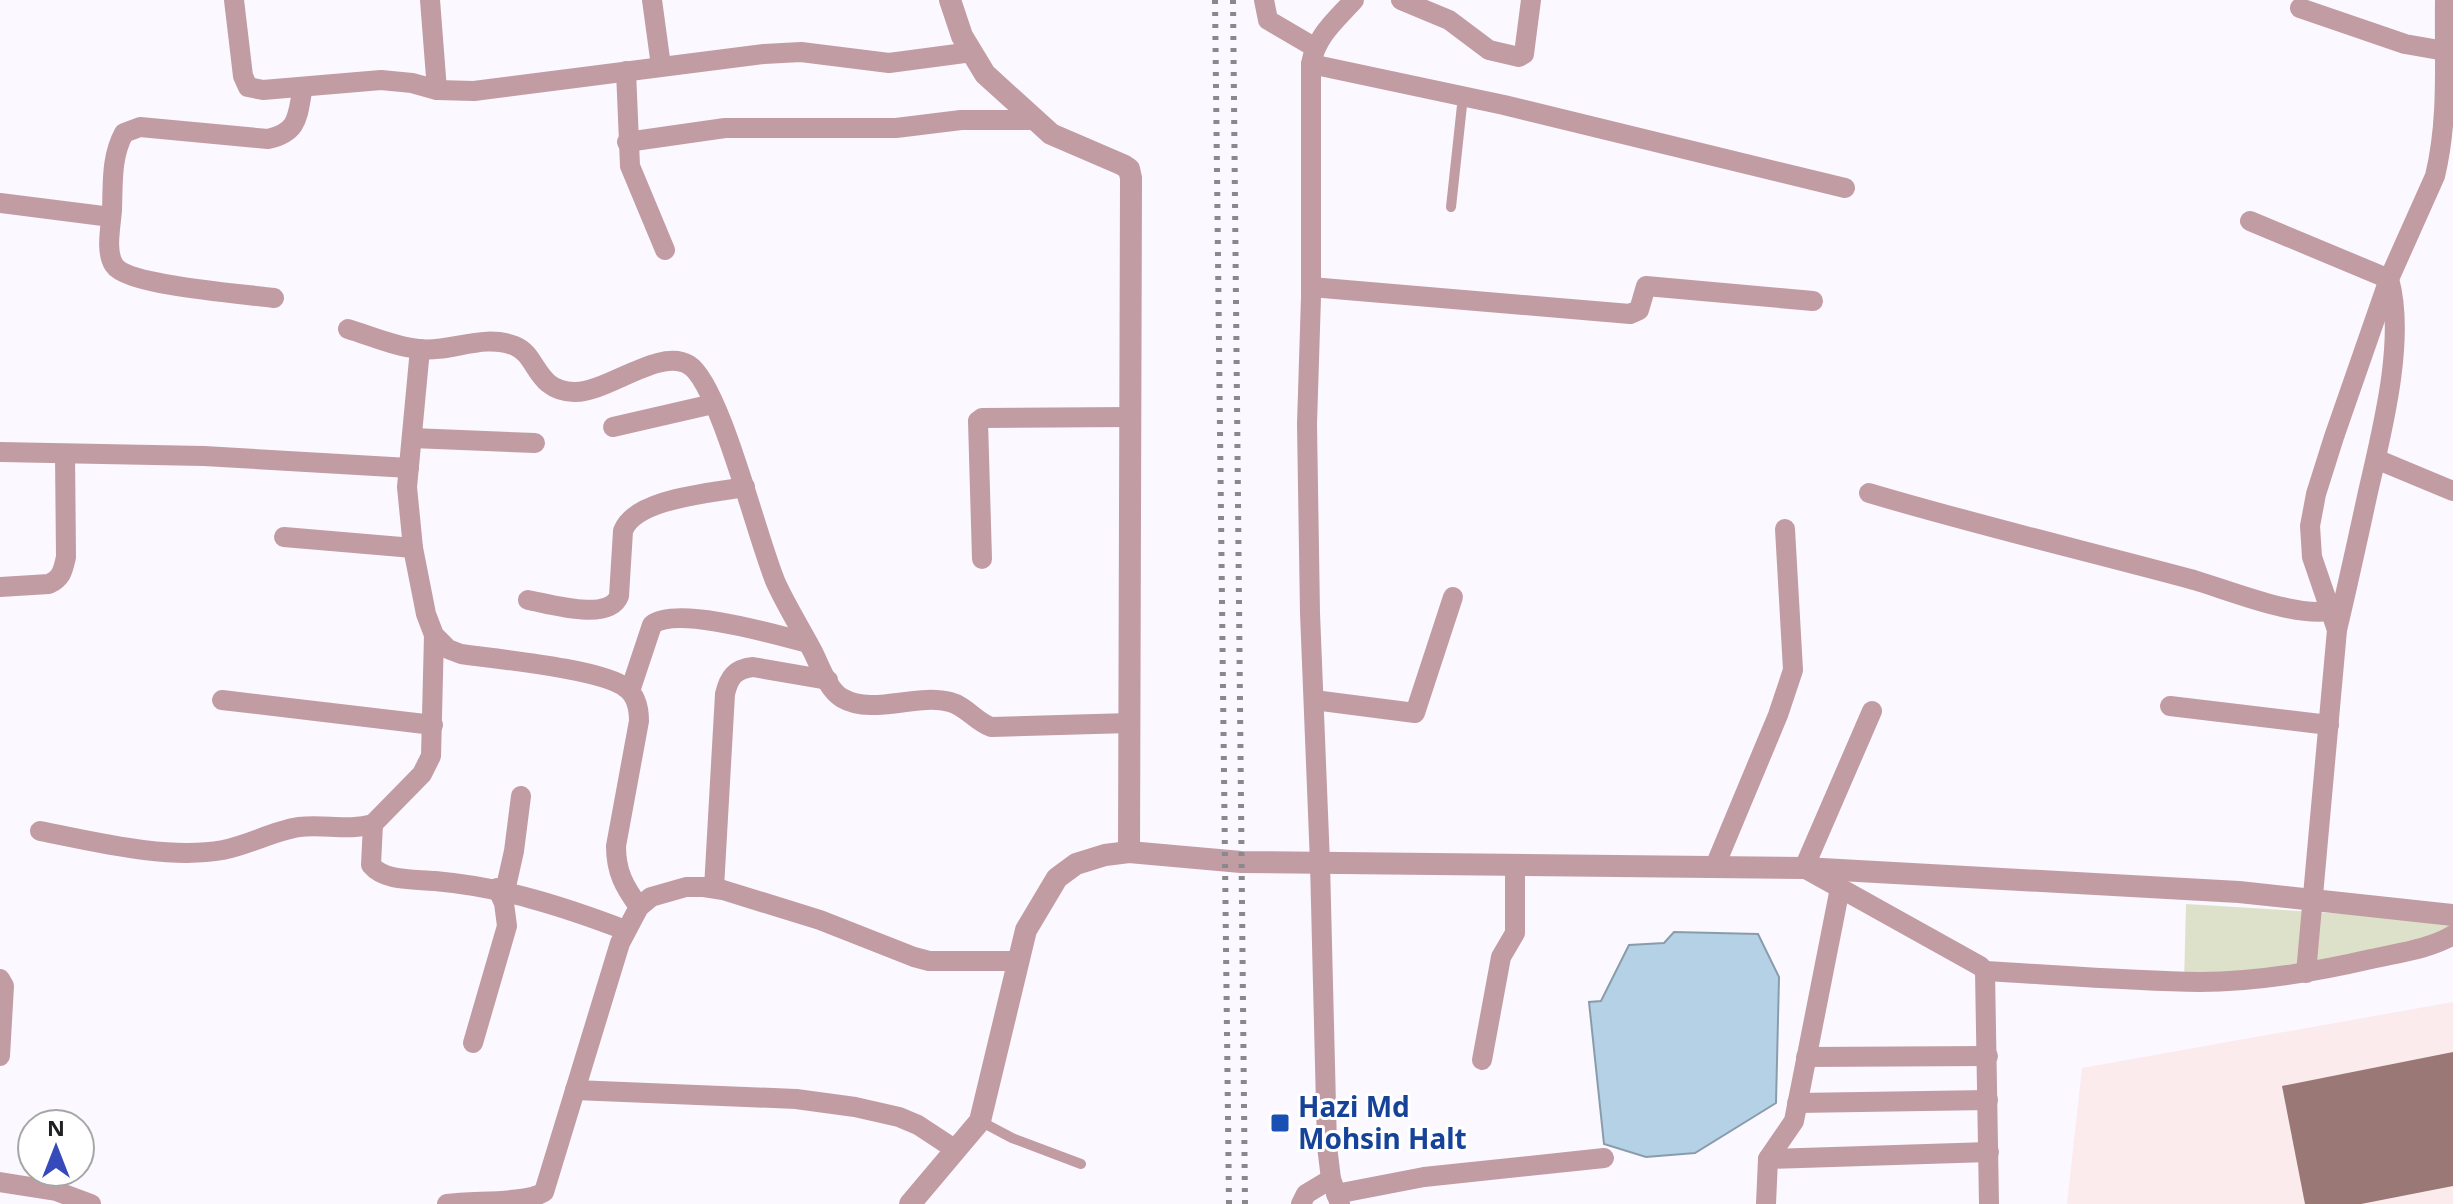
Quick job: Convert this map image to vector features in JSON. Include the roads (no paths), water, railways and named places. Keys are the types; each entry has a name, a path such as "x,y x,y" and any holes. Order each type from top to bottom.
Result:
{"street":[{"path":"234,0 243,76 248,87 263,90 381,80 412,83 437,90 474,91 724,58 801,52 889,63 972,52"},
{"path":"430,0 437,90"},
{"path":"652,0 661,66"},
{"path":"950,0 962,36 985,74 1051,134 1129,169 1131,178 1129,852"},
{"path":"1264,0 1268,20 1313,56 1463,96 1845,188"},
{"path":"1335,1192 1327,1146 1307,424 1313,56 1322,35 1354,0"},
{"path":"1401,0 1449,20 1489,50 1521,57 1524,54 1531,0"},
{"path":"2337,630 2312,557 2310,526 2316,494 2334,437 2389,279 2444,177 2445,0"},
{"path":"2300,8 2405,44 2447,42"},
{"path":"626,71 630,166 665,250"},
{"path":"274,298 150,282 123,275 113,264 109,248 115,150 124,133 140,127 268,139 285,135 296,124 303,87"},
{"path":"627,142 725,128 896,128 961,120 1035,120"},
{"path":"0,203 111,217"},
{"path":"2250,221 2389,279 2395,298 2395,333 2386,409 2337,630 2306,973"},
{"path":"1311,287 1630,314 1639,310 1646,286 1813,301"},
{"path":"348,329 420,349 485,342 519,347 543,381 574,392 591,389 657,363 682,361 700,376 713,404 745,487 776,583 836,694 860,704 948,701 991,727 1130,723"},
{"path":"40,831 116,845 199,852 235,847 296,828 362,827 373,824 428,766 433,744 434,635 421,592 407,487 420,349"},
{"path":"613,427 713,404"},
{"path":"982,559 978,421 982,418 1131,417"},
{"path":"412,438 535,443"},
{"path":"0,452 204,456 409,468"},
{"path":"0,587 49,584 63,572 66,557 65,454"},
{"path":"2376,459 2453,491"},
{"path":"528,600 573,608 608,609 619,596 626,522 653,506 745,487"},
{"path":"1869,493 1983,527 2304,612 2330,611"},
{"path":"1715,866 1778,715 1793,670 1785,529"},
{"path":"284,537 413,548"},
{"path":"1314,700 1415,713 1453,597"},
{"path":"630,691 652,625 668,617 736,625 808,643"},
{"path":"434,635 448,649 461,654 600,676 630,691 639,711 639,721 616,859 621,882 639,907"},
{"path":"714,888 728,682 741,669 753,667 828,680"},
{"path":"222,700 433,725"},
{"path":"2170,706 2329,725"},
{"path":"1804,868 1872,711"},
{"path":"473,1043 507,926 501,890 514,851 521,796"},
{"path":"373,824 371,865 377,872 394,877 501,890 556,905 625,930"},
{"path":"910,1204 980,1121 1026,930 1057,878 1076,864 1105,855 1129,852 1241,862 1804,868 2239,892 2453,915"},
{"path":"1482,1060 1501,957 1515,933 1515,864"},
{"path":"1804,868 1985,971 2202,982 2306,973 2393,954 2453,935"},
{"path":"447,1204 523,1202 537,1198 544,1192 625,930 639,907 651,897 686,887 714,888 820,920 929,961 1018,961"},
{"path":"1766,1204 1768,1159 1773,1148 1792,1126 1840,888"},
{"path":"1985,971 1989,1204"},
{"path":"0,979 4,994 0,1056"},
{"path":"1806,1057 1988,1056"},
{"path":"575,1090 796,1099 855,1107 918,1125 956,1150"},
{"path":"1797,1103 1988,1100"},
{"path":"1768,1159 1989,1152"},
{"path":"1301,1204 1306,1194 1424,1177 1604,1158"},
{"path":"0,1182 56,1191 91,1204"}],"lane":[{"path":"1451,207 1463,96"},
{"path":"980,1121 1012,1138 1081,1164"}],"water":[{"path":"1674,932 1758,934 1779,977 1776,1103 1695,1153 1646,1157 1604,1144 1589,1002 1601,1001 1629,945 1664,943"}],"railway":[{"path":"1215,0 1229,1204"},
{"path":"1233,0 1245,1204"}],"place":[{"name":"Hazi Md Mohsin Halt","path":"1280,1123"}]}
